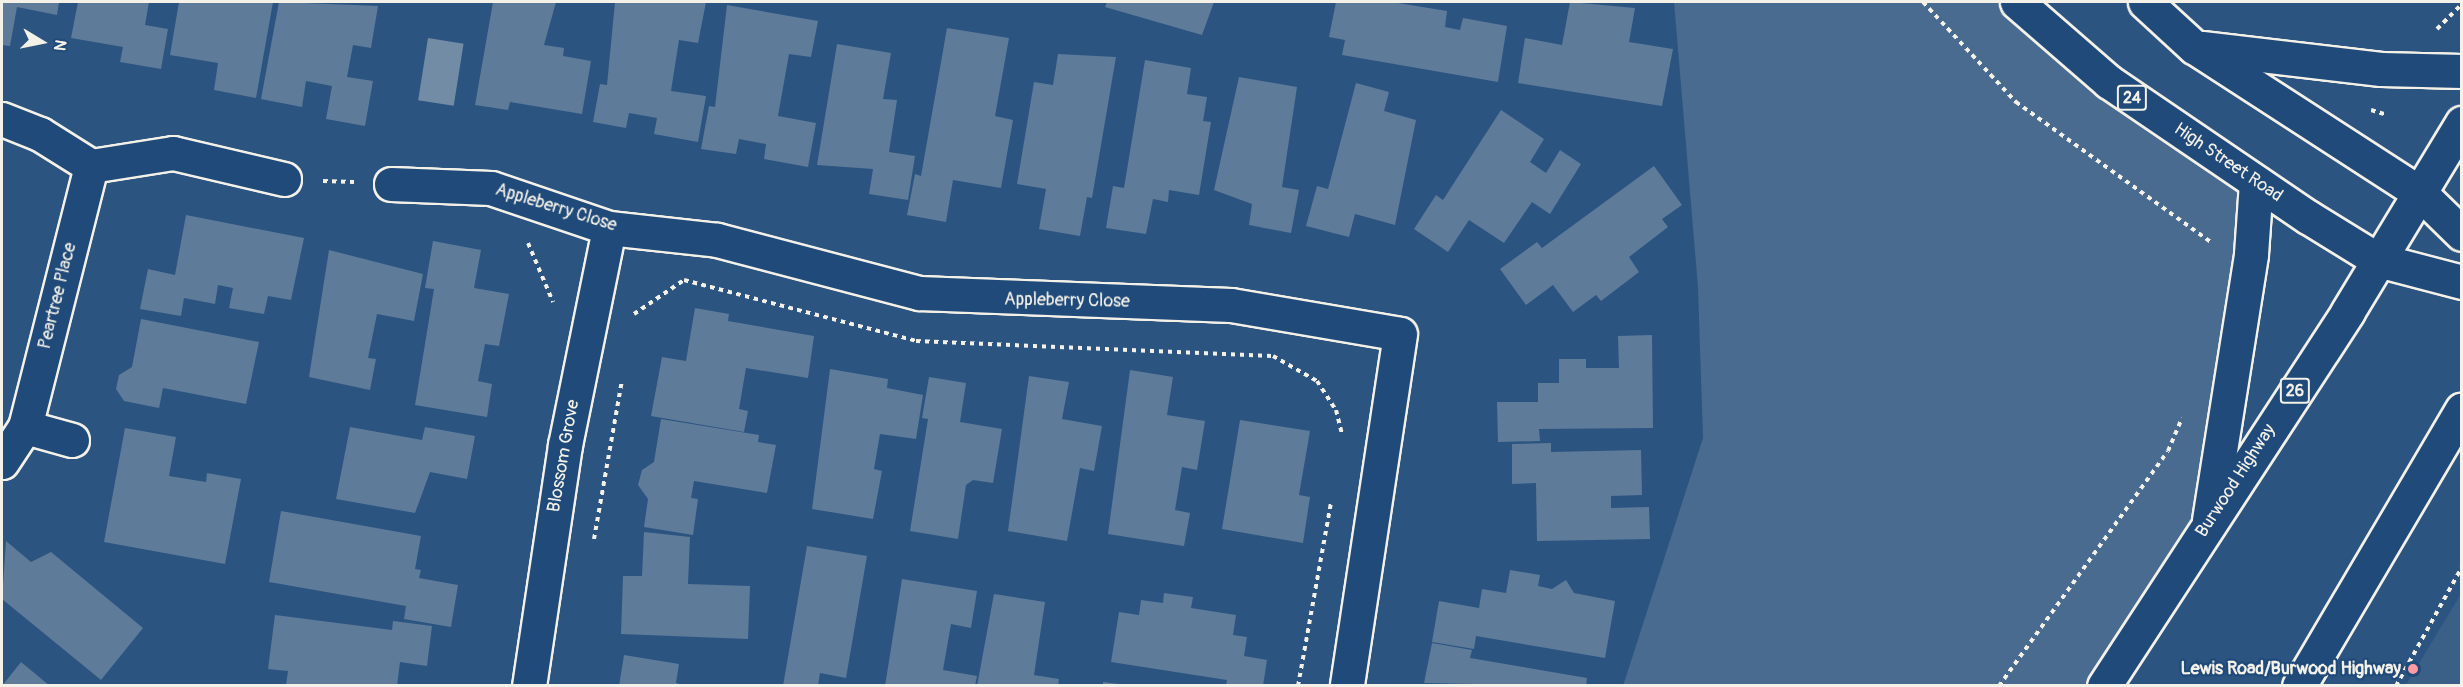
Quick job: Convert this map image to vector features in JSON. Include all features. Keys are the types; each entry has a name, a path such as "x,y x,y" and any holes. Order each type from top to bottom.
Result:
{"main road":[{"name":"High Street Road","path":"2017,2 2109,82 2256,182 2378,260 2462,282"},
{"path":"2145,2 2194,47 2421,194 2462,234"},
{"path":"2194,47 2380,69 2462,71"},
{"path":"2,119 40,134 91,166 173,153 284,179"},
{"name":"Burwood Highway","path":"2104,686 2421,194 2462,123"},
{"name":"Peartree Place","path":"2,462 25,427 91,166"},
{"path":"2209,520 2251,254 2256,182"},
{"name":"Appleberry Close","path":"391,184 457,184 507,192 609,228 717,240 919,293 1231,305 1400,334 1347,686"},
{"name":"Blossom Grove","path":"529,686 565,446 609,228"},
{"path":"2299,686 2459,419"},
{"path":"25,427 72,440"}],"path":[{"path":"1923,2 2016,102 2218,247"},
{"path":"2370,110 2387,116"},
{"path":"284,179 391,184"},
{"path":"507,192 556,310"},
{"path":"632,324 638,307 684,280 916,341 1273,356 1317,381 1336,410 1343,439"},
{"path":"592,550 624,367"},
{"path":"1999,686 2168,452 2184,413"},
{"path":"1298,686 1332,498"},
{"path":"2396,686 2462,567"}],"shaded area":[{"path":"1674,2 2017,2 2256,182 2209,520 2104,685 1623,686 1703,438 1698,287"},
{"path":"428,38 464,44 454,106 418,100"},
{"path":"2461,594 2461,685 2406,685"}],"building":[{"path":"2,2 59,2 57,15 17,7 10,46 2,45"},
{"path":"78,2 149,2 145,25 168,29 161,69 120,62 123,47 71,38"},
{"path":"179,2 273,2 256,98 214,90 218,63 170,55"},
{"path":"279,2 378,6 371,48 353,45 347,77 373,81 365,126 326,119 332,86 306,81 302,107 261,99"},
{"path":"493,2 556,2 544,45 564,48 563,56 591,61 582,114 510,102 508,110 475,105"},
{"path":"615,2 706,2 698,43 679,40 671,91 706,96 698,142 654,134 657,118 629,113 626,128 593,122 600,84 607,85"},
{"path":"1107,2 1214,2 1202,35 1105,7"},
{"path":"1336,2 1392,2 1447,11 1445,27 1460,30 1463,18 1507,26 1498,82 1342,55 1345,40 1329,37"},
{"path":"1570,2 1635,8 1629,42 1673,49 1662,106 1518,83 1525,38 1562,45"},
{"path":"727,5 818,21 811,57 789,54 778,116 816,123 808,167 764,159 766,144 739,139 736,154 701,149 709,106 715,107"},
{"path":"947,28 1009,38 995,116 1013,120 1001,188 953,180 946,222 907,215 915,174 921,176"},
{"path":"837,44 891,53 883,99 897,100 889,152 915,156 908,200 869,194 873,169 817,165"},
{"path":"1058,54 1116,57 1092,198 1087,197 1080,236 1039,229 1046,189 1017,184 1034,82 1053,85"},
{"path":"1145,60 1191,68 1187,94 1207,97 1203,121 1211,122 1199,195 1169,190 1168,202 1153,199 1146,234 1106,228 1113,186 1124,188"},
{"path":"1239,77 1297,87 1282,187 1299,190 1291,233 1249,225 1252,204 1214,190"},
{"path":"1356,83 1389,92 1384,111 1416,120 1395,225 1355,214 1349,237 1306,226 1317,186 1328,189"},
{"path":"1501,110 1544,139 1530,162 1546,173 1560,150 1581,164 1550,214 1532,202 1504,243 1469,220 1448,252 1414,229 1436,195 1443,200"},
{"path":"1654,166 1682,205 1662,219 1668,227 1629,257 1639,272 1601,301 1596,295 1573,312 1553,285 1526,305 1500,269 1537,242 1542,248"},
{"path":"186,215 304,238 291,300 268,296 264,314 229,308 233,288 218,285 215,304 184,298 181,316 140,309 148,269 175,275"},
{"path":"433,241 481,250 474,288 509,294 499,346 485,344 478,381 492,384 487,417 415,405 434,289 425,288"},
{"path":"329,250 423,274 414,321 377,314 368,358 376,359 370,390 309,377"},
{"path":"695,308 729,314 728,321 814,336 808,378 746,368 739,409 748,411 744,432 651,416 662,357 686,361"},
{"path":"141,319 259,342 246,404 163,388 159,408 124,401 116,389 119,375 132,367"},
{"path":"1652,335 1653,428 1539,429 1540,441 1498,442 1497,402 1538,402 1538,383 1559,383 1559,359 1586,359 1586,368 1619,368 1618,336"},
{"path":"830,369 888,379 887,388 923,395 916,439 880,434 874,469 882,471 873,519 812,509"},
{"path":"1130,370 1173,377 1167,415 1205,421 1197,470 1182,467 1175,510 1190,513 1184,546 1108,534"},
{"path":"1029,376 1069,382 1062,419 1102,426 1094,471 1080,468 1067,541 1008,531"},
{"path":"929,377 966,383 960,422 1002,429 993,483 973,480 966,485 958,539 910,531 928,419 922,418"},
{"path":"661,419 759,435 758,442 776,445 767,493 694,481 691,498 698,499 693,535 644,527 648,499 638,485 642,470 654,462"},
{"path":"1240,420 1310,431 1299,495 1310,497 1303,543 1222,529"},
{"path":"350,427 422,440 425,427 475,436 467,479 430,472 415,513 336,499"},
{"path":"125,428 176,437 169,476 206,482 207,473 241,479 225,564 104,542"},
{"path":"1551,443 1551,452 1641,450 1642,495 1611,496 1611,508 1649,507 1650,539 1537,541 1536,483 1512,484 1512,444"},
{"path":"281,511 421,536 415,569 421,570 419,578 458,585 451,627 404,619 406,606 269,582"},
{"path":"644,532 690,537 688,584 750,586 748,639 621,634 623,576 642,576"},
{"path":"6,541 31,562 51,552 143,628 101,680 2,599"},
{"path":"807,546 867,556 846,678 820,673 818,686 783,686"},
{"path":"1510,570 1540,575 1538,586 1552,589 1566,580 1574,593 1615,601 1605,658 1476,636 1474,649 1432,642 1439,601 1479,608 1482,589 1506,593"},
{"path":"902,579 977,591 971,628 951,624 943,670 977,676 975,686 885,686"},
{"path":"1164,593 1193,597 1191,608 1236,615 1233,635 1247,637 1244,656 1267,660 1263,686 1226,686 1227,680 1111,662 1119,612 1139,615 1141,600 1163,603"},
{"path":"994,594 1045,602 1034,675 1059,679 1058,686 977,686"},
{"path":"275,615 392,630 393,621 432,626 427,666 400,662 397,686 286,685 288,671 268,669"},
{"path":"1432,643 1472,650 1470,658 1587,678 1586,686 1424,683"},
{"path":"624,655 679,664 676,683 686,686 619,686"},
{"path":"21,662 50,686 2,686"},
{"path":"1103,682 1119,684 1119,686 1103,686"}],"place":[{"name":"Lewis Road/Burwood Highway","path":"2413,669"}]}
